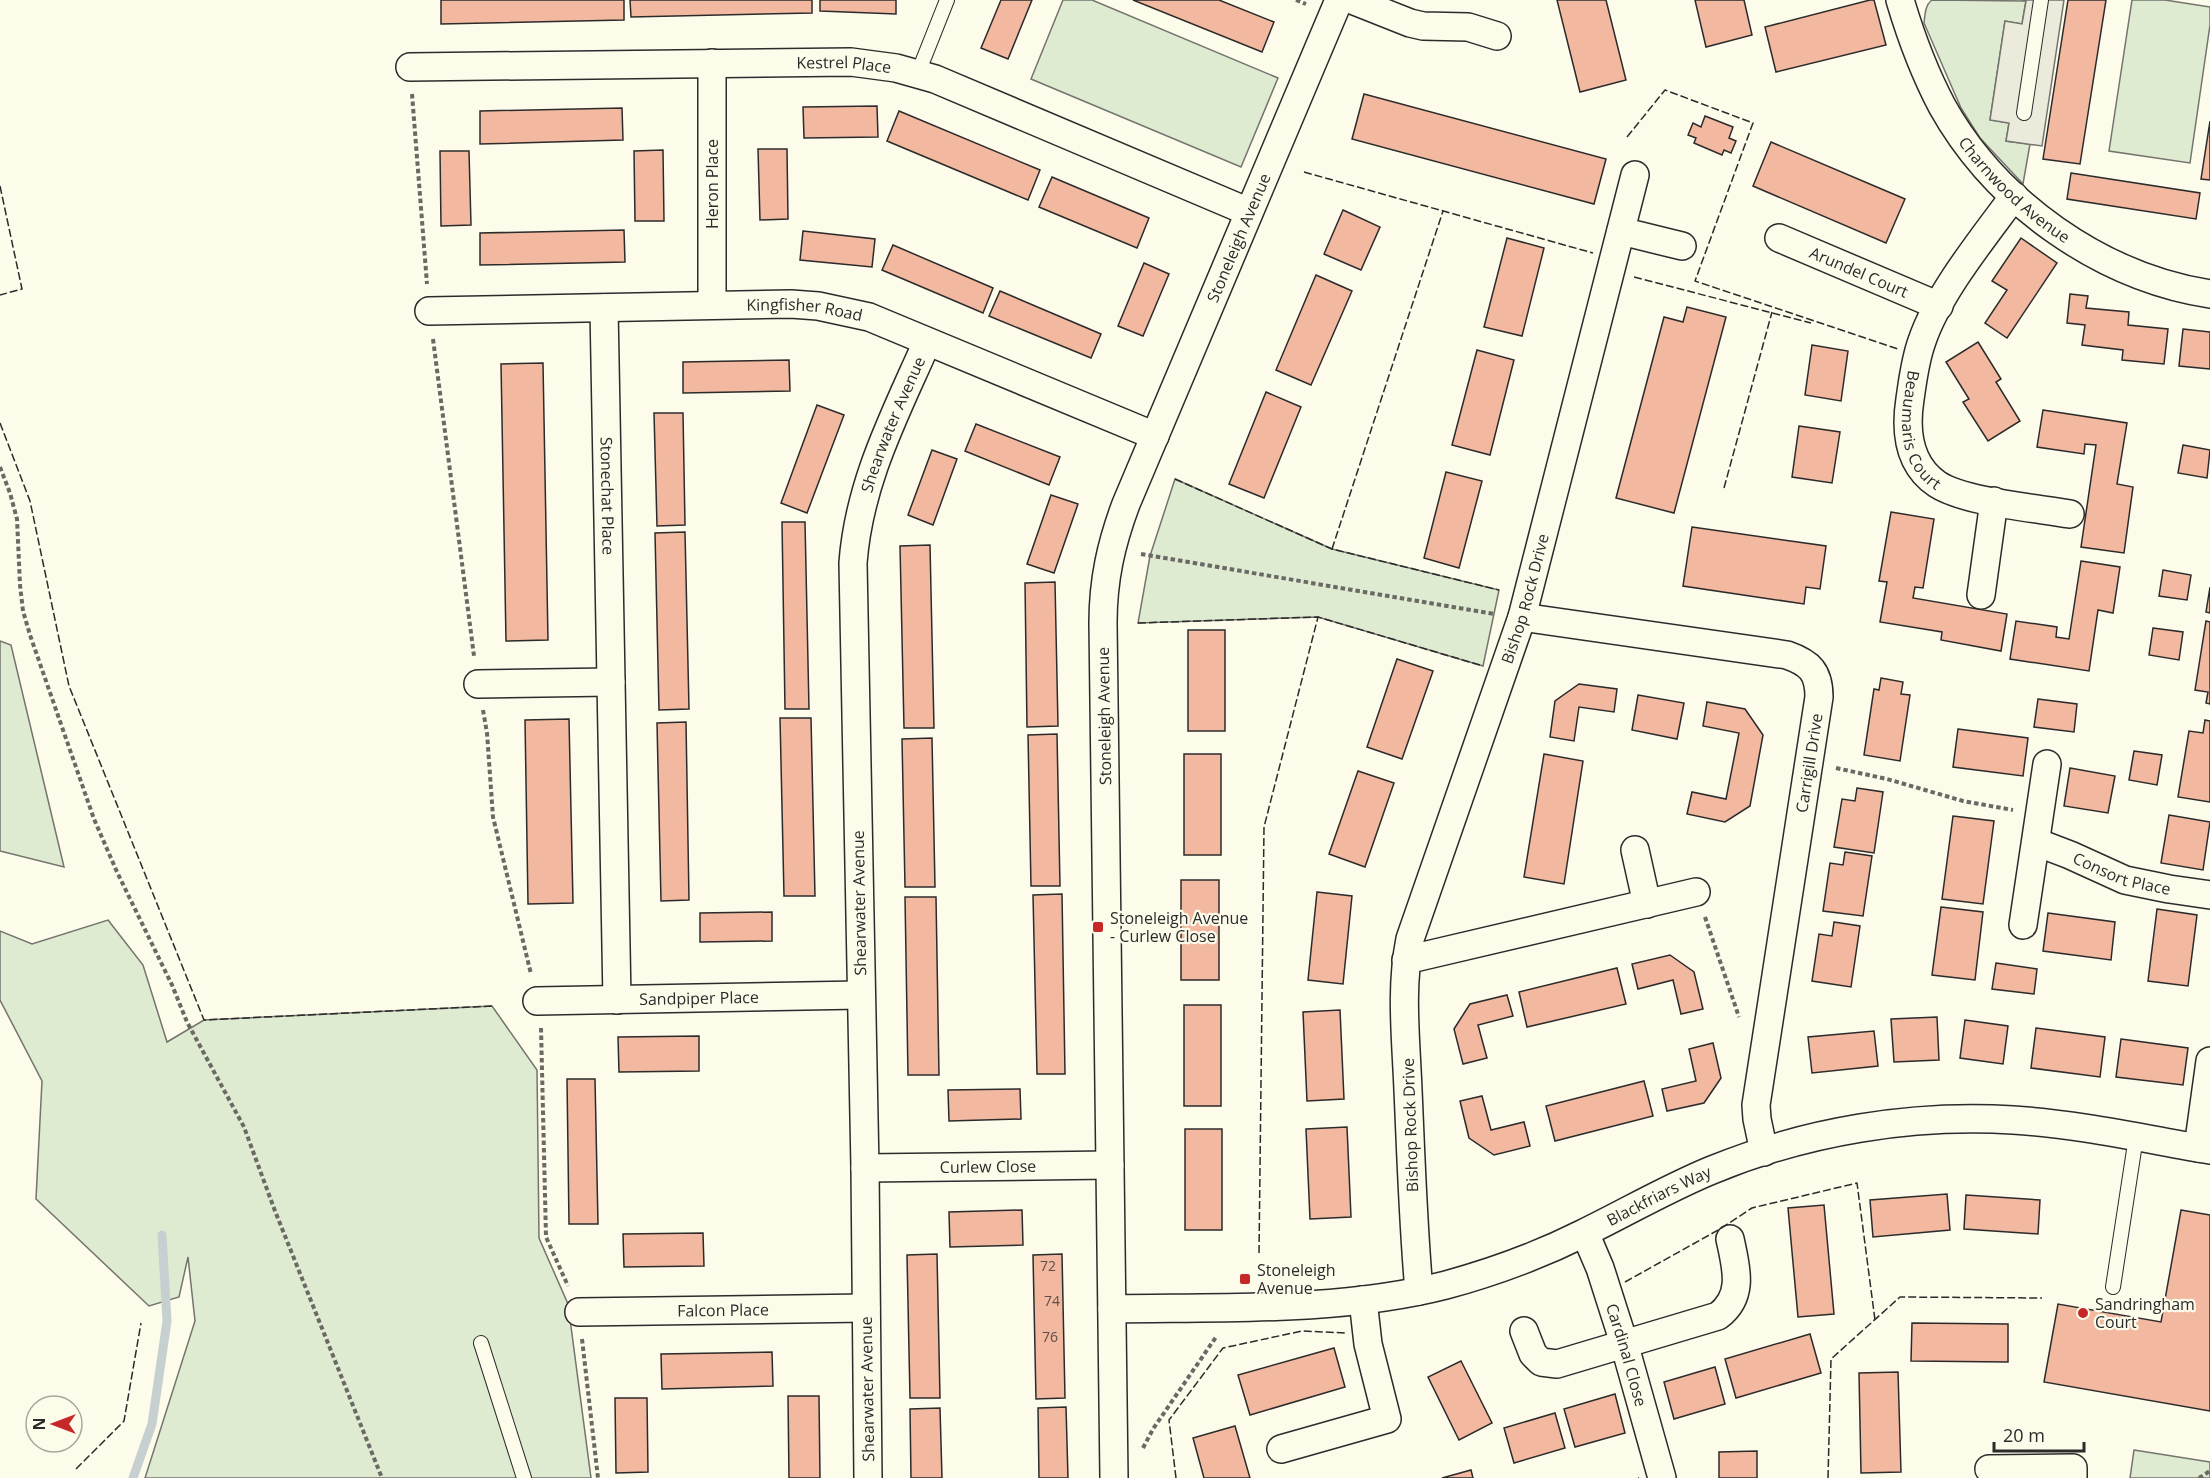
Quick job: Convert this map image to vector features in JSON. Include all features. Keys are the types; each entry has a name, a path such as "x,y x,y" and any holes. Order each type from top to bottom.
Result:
{"street":[{"name":"Stoneleigh Avenue","path":"1114,1478 1103,593 1111,548 1126,504 1339,0"},
{"path":"1352,0 1410,23 1423,26 1468,27 1497,36"},
{"name":"Charnwood Avenue","path":"1900,0 1918,54 1942,106 1974,153 2014,196 2074,243 2116,265 2172,286 2210,294"},
{"name":"Kestrel Place","path":"410,67 851,62 896,68 918,73 1249,212"},
{"name":"Heron Place","path":"712,63 712,305"},
{"name":"Bishop Rock Drive","path":"1419,1291 1414,1239 1404,1007 1406,960 1416,919 1522,617 1635,175"},
{"name":"Beaumaris Court","path":"2014,196 1971,255 1928,326 1916,361 1907,431 1917,464 1940,486 1962,494 1994,501 2070,514"},
{"path":"1621,231 1682,246"},
{"name":"Arundel Court","path":"1779,238 1939,306"},
{"name":"Kingfisher Road","path":"429,311 712,305 818,306 869,317 1155,436"},
{"name":"Stonechat Place","path":"604,308 618,1000"},
{"name":"Shearwater Avenue","path":"868,1478 854,542 865,490 876,457 927,342"},
{"path":"1981,595 1994,501"},
{"name":"Carrigill Drive","path":"1522,617 1788,655 1808,664 1815,674 1819,685 1809,762 1756,1105 1764,1152"},
{"path":"478,684 612,682"},
{"path":"2023,925 2047,764"},
{"name":"Consort Place","path":"2036,842 2125,880 2210,895"},
{"path":"1635,850 1647,904"},
{"path":"1406,960 1696,892"},
{"name":"Sandpiper Place","path":"537,1001 860,995"},
{"path":"2204,1149 2210,1061"},
{"name":"Blackfriars Way","path":"1112,1309 1329,1304 1419,1291 1507,1266 1585,1233 1688,1180 1764,1152 1796,1141 1878,1125 1954,1120 2015,1120 2204,1149"},
{"name":"Curlew Close","path":"865,1168 1110,1166"},
{"name":"Cardinal Close","path":"1585,1233 1600,1268 1624,1343 1662,1478"},
{"path":"1524,1331 1533,1354 1541,1362 1557,1364 1718,1316 1727,1310 1736,1291 1730,1239"},
{"path":"1281,1449 1387,1419 1372,1363 1363,1300"},
{"name":"Falcon Place","path":"579,1312 866,1308"},
{"path":"1989,1469 2073,1468 2073,1478"}],"lane":[{"path":"918,73 947,0"},
{"path":"2024,113 2041,0"},
{"path":"2113,1287 2136,1137"},
{"path":"481,1343 524,1478"}],"path":[{"path":"410,67 429,311 478,684 487,733 493,816 537,1001 542,1035 546,1237 579,1312 598,1478"},
{"path":"0,467 17,519 20,585 25,619 94,819 172,985 187,1023 244,1127 275,1211 382,1478"},
{"path":"1111,548 1522,617"},
{"path":"1809,762 1887,779 1963,801 2040,814"},
{"path":"1696,892 1743,1027 1766,1040"},
{"path":"1138,1458 1153,1429 1237,1306"},
{"path":"2199,1478 2210,1471"}],"green space":[{"path":"1063,0 1092,0 1278,78 1241,167 1031,79"},
{"path":"1932,0 2026,1 2022,24 2005,21 1990,120 2009,123 2006,141 2030,144 2023,184 1980,138 1961,108 1924,23 1927,7"},
{"path":"2132,0 2165,0 2210,7 2210,25 2190,163 2109,151"},
{"path":"1175,479 1332,549 1499,590 1483,666 1318,617 1138,623 1150,556"},
{"path":"0,641 11,645 64,867 0,851"},
{"path":"108,920 143,965 167,1042 204,1020 492,1006 537,1070 539,1238 568,1304 591,1478 145,1478 195,1321 188,1257 179,1297 149,1306 36,1199 42,1081 0,1000 0,931 32,944"},
{"path":"2134,1450 2210,1462 2210,1478 2130,1478"}],"shaded area":[{"path":"2022,0 2064,0 2042,146 2006,141 2009,123 1990,120 2005,21 2022,24 2026,1"}],"building":[{"path":"441,0 624,0 624,20 441,24"},
{"path":"630,0 812,0 812,13 631,17"},
{"path":"820,0 896,0 896,14 820,11"},
{"path":"1001,0 1032,0 1008,59 981,48"},
{"path":"1133,0 1219,0 1274,22 1262,52"},
{"path":"1557,0 1606,0 1626,80 1580,92"},
{"path":"1695,0 1744,0 1752,35 1706,47"},
{"path":"1874,0 1886,45 1776,72 1765,27"},
{"path":"2068,0 2106,0 2080,164 2043,159"},
{"path":"1364,94 1606,159 1594,204 1352,139"},
{"path":"877,106 878,137 804,138 803,107"},
{"path":"622,108 623,140 480,144 480,111"},
{"path":"899,111 1040,170 1028,200 887,141"},
{"path":"1705,116 1733,127 1729,138 1736,141 1731,153 1724,150 1722,155 1694,143 1696,138 1688,135 1693,123 1701,127"},
{"path":"2210,121 2210,180 2201,179"},
{"path":"1771,142 1905,199 1886,243 1753,186"},
{"path":"758,149 787,149 788,219 760,220"},
{"path":"663,150 664,221 635,221 634,151"},
{"path":"440,151 469,151 471,225 441,226"},
{"path":"2071,173 2200,193 2196,219 2067,199"},
{"path":"1052,177 1149,218 1137,248 1039,207"},
{"path":"1343,210 1380,227 1361,270 1324,254"},
{"path":"624,230 625,262 480,265 480,233"},
{"path":"803,231 875,239 872,267 800,260"},
{"path":"1507,238 1544,248 1522,336 1484,327"},
{"path":"2021,238 2057,263 2007,338 1985,323 2007,290 1992,281"},
{"path":"893,245 993,288 983,313 882,270"},
{"path":"1144,263 1169,274 1143,336 1118,326"},
{"path":"1316,275 1352,291 1311,385 1276,370"},
{"path":"1000,291 1101,334 1091,358 989,316"},
{"path":"2070,294 2088,296 2086,308 2129,312 2128,325 2168,329 2164,364 2122,360 2123,350 2082,345 2085,325 2067,323"},
{"path":"1687,307 1726,317 1674,513 1616,498 1664,317 1683,322"},
{"path":"2183,329 2210,332 2210,369 2179,366"},
{"path":"1978,342 2001,379 1996,382 2020,421 1988,441 1963,402 1969,399 1946,362"},
{"path":"1812,345 1848,351 1841,401 1805,395"},
{"path":"1477,350 1514,360 1490,455 1452,445"},
{"path":"789,360 790,391 683,393 683,362"},
{"path":"543,363 548,640 506,641 501,364"},
{"path":"1266,392 1301,407 1264,498 1229,484"},
{"path":"817,405 844,415 807,513 781,503"},
{"path":"2043,410 2127,423 2117,484 2133,487 2124,553 2081,547 2096,445 2085,444 2084,454 2037,447"},
{"path":"654,413 683,413 685,525 657,526"},
{"path":"976,424 1060,457 1049,485 965,451"},
{"path":"1799,426 1840,432 1832,483 1792,477"},
{"path":"2183,445 2210,450 2207,478 2178,473"},
{"path":"932,450 957,459 933,525 908,515"},
{"path":"1446,472 1482,481 1459,568 1424,558"},
{"path":"1051,495 1078,504 1054,573 1027,564"},
{"path":"1891,512 1934,519 1923,588 1915,587 1913,598 2007,614 2001,651 1941,640 1942,632 1880,622 1887,582 1879,581"},
{"path":"782,522 805,522 809,709 785,709"},
{"path":"1692,527 1826,546 1820,589 1806,587 1804,604 1683,586"},
{"path":"685,532 689,709 659,710 655,533"},
{"path":"930,545 934,728 904,728 900,546"},
{"path":"2081,561 2120,567 2113,613 2098,610 2089,671 2010,659 2016,621 2057,627 2056,637 2069,639"},
{"path":"2163,570 2191,575 2187,600 2159,596"},
{"path":"1055,582 1058,726 1027,727 1025,583"},
{"path":"2210,587 2210,613 2206,612"},
{"path":"2206,621 2210,622 2210,704 2206,703 2208,692 2195,690"},
{"path":"2153,628 2183,632 2179,660 2149,655"},
{"path":"1188,630 1225,630 1225,731 1188,731"},
{"path":"1397,659 1433,671 1402,759 1367,747"},
{"path":"1881,678 1903,682 1901,694 1910,695 1900,761 1864,755 1874,689 1879,690"},
{"path":"1579,684 1617,689 1614,712 1579,707 1574,741 1550,737 1555,701"},
{"path":"1638,695 1684,703 1677,739 1632,730"},
{"path":"2038,699 2077,704 2074,732 2034,727"},
{"path":"1707,702 1745,709 1763,735 1750,806 1725,822 1687,814 1692,792 1726,799 1739,733 1703,726"},
{"path":"780,718 811,718 815,896 784,896"},
{"path":"569,719 573,903 528,904 525,720"},
{"path":"2205,720 2210,721 2210,802 2178,797 2189,731 2203,733"},
{"path":"686,722 689,900 661,901 657,723"},
{"path":"1958,729 2028,738 2023,776 1953,767"},
{"path":"1057,734 1060,886 1031,886 1028,735"},
{"path":"932,738 935,887 905,887 902,739"},
{"path":"2134,751 2162,755 2157,785 2129,780"},
{"path":"1184,754 1221,754 1221,855 1184,855"},
{"path":"1544,754 1583,761 1564,884 1524,877"},
{"path":"2070,768 2115,776 2108,813 2064,806"},
{"path":"1358,771 1394,783 1365,867 1329,854"},
{"path":"1857,788 1883,792 1874,853 1834,847 1842,799 1855,801"},
{"path":"2169,815 2210,822 2203,870 2161,863"},
{"path":"1953,816 1994,821 1983,904 1942,899"},
{"path":"1845,852 1872,856 1863,916 1823,911 1830,863 1843,865"},
{"path":"1181,880 1219,880 1219,980 1181,980"},
{"path":"1317,892 1352,896 1343,984 1308,980"},
{"path":"1062,894 1065,1074 1037,1074 1033,895"},
{"path":"905,897 936,897 939,1075 908,1075"},
{"path":"1941,907 1983,912 1975,980 1932,975"},
{"path":"2157,909 2197,915 2188,986 2148,981"},
{"path":"772,912 772,941 700,942 700,913"},
{"path":"2048,913 2115,922 2111,960 2043,951"},
{"path":"1834,922 1860,926 1851,987 1812,981 1819,934 1832,936"},
{"path":"1670,955 1694,972 1703,1009 1681,1014 1673,980 1638,989 1632,964"},
{"path":"1996,963 2037,969 2034,994 1992,989"},
{"path":"1617,968 1626,1004 1527,1027 1519,992"},
{"path":"1507,995 1513,1016 1478,1025 1487,1058 1463,1064 1454,1029 1470,1004"},
{"path":"1184,1005 1221,1005 1221,1106 1184,1106"},
{"path":"1340,1010 1344,1099 1307,1101 1303,1012"},
{"path":"1937,1017 1939,1060 1894,1062 1891,1019"},
{"path":"1965,1020 2008,1026 2003,1064 1960,1058"},
{"path":"2036,1028 2105,1037 2100,1077 2031,1068"},
{"path":"1874,1031 1878,1066 1812,1073 1808,1037"},
{"path":"699,1036 699,1071 619,1072 618,1037"},
{"path":"2121,1039 2188,1048 2183,1085 2116,1077"},
{"path":"1713,1043 1721,1078 1704,1103 1667,1111 1662,1089 1696,1081 1689,1049"},
{"path":"567,1079 595,1079 598,1224 569,1224"},
{"path":"1644,1081 1653,1116 1555,1141 1546,1106"},
{"path":"1020,1089 1021,1119 949,1121 948,1090"},
{"path":"1482,1096 1491,1130 1524,1122 1530,1146 1494,1155 1469,1138 1460,1101"},
{"path":"1347,1127 1351,1217 1310,1219 1306,1129"},
{"path":"1185,1129 1222,1129 1222,1230 1185,1230"},
{"path":"1947,1194 1950,1230 1873,1237 1870,1200"},
{"path":"1966,1195 2040,1200 2038,1234 1964,1229"},
{"path":"1824,1205 1834,1314 1798,1317 1788,1208"},
{"path":"1022,1210 1023,1245 950,1247 949,1212"},
{"name":"Sandringham Court","path":"2181,1210 2210,1215 2210,1411 2044,1382 2058,1304 2161,1322"},
{"path":"703,1233 704,1266 624,1267 623,1234"},
{"path":"937,1254 940,1398 910,1398 907,1255"},
{"path":"1062,1254 1065,1398 1036,1399 1033,1255"},
{"path":"1912,1323 2008,1324 2008,1362 1911,1361"},
{"path":"1810,1334 1821,1373 1736,1398 1725,1359"},
{"path":"1334,1348 1345,1387 1250,1415 1238,1375"},
{"path":"772,1352 773,1386 662,1389 661,1354"},
{"path":"1461,1361 1492,1423 1459,1440 1428,1377"},
{"path":"1715,1367 1725,1404 1674,1419 1664,1382"},
{"path":"1898,1372 1901,1472 1861,1473 1859,1373"},
{"path":"1615,1394 1625,1433 1575,1447 1564,1409"},
{"path":"788,1396 819,1396 820,1478 789,1478"},
{"path":"615,1398 647,1398 648,1472 616,1473"},
{"path":"1066,1407 1068,1478 1039,1478 1038,1408"},
{"path":"940,1408 942,1478 911,1478 910,1409"},
{"path":"1555,1413 1565,1448 1514,1463 1504,1428"},
{"path":"1235,1426 1250,1478 1204,1478 1193,1438"},
{"path":"1757,1451 1757,1478 1719,1478 1719,1452"},
{"path":"1471,1470 1473,1478 1442,1478"}],"waterway":[{"path":"133,1478 152,1424 167,1321 162,1235"}],"fence":[{"path":"1627,137 1665,90 1753,123 1695,281 1898,349"},
{"path":"1304,172 1593,253"},
{"path":"0,186 22,289 0,295"},
{"path":"1332,549 1443,211"},
{"path":"1634,277 1811,323"},
{"path":"1724,488 1772,312"},
{"path":"0,423 30,501 69,686 204,1020 492,1006"},
{"path":"1175,479 1332,549 1499,590"},
{"path":"1138,623 1318,617 1483,666"},
{"path":"1259,1253 1264,827 1318,617"},
{"path":"1625,1282 1720,1229 1752,1208 1857,1183 1875,1320"},
{"path":"1828,1478 1831,1359 1900,1297 2042,1298"},
{"path":"76,1469 124,1421 141,1323"},
{"path":"1176,1478 1169,1420 1223,1348 1302,1331 1346,1333"}],"place":[{"name":"Stoneleigh Avenue - Curlew Close","path":"1098,927"},
{"name":"Stoneleigh Avenue","path":"1245,1279"},
{"name":"Sandringham Court","path":"2083,1313"}]}
